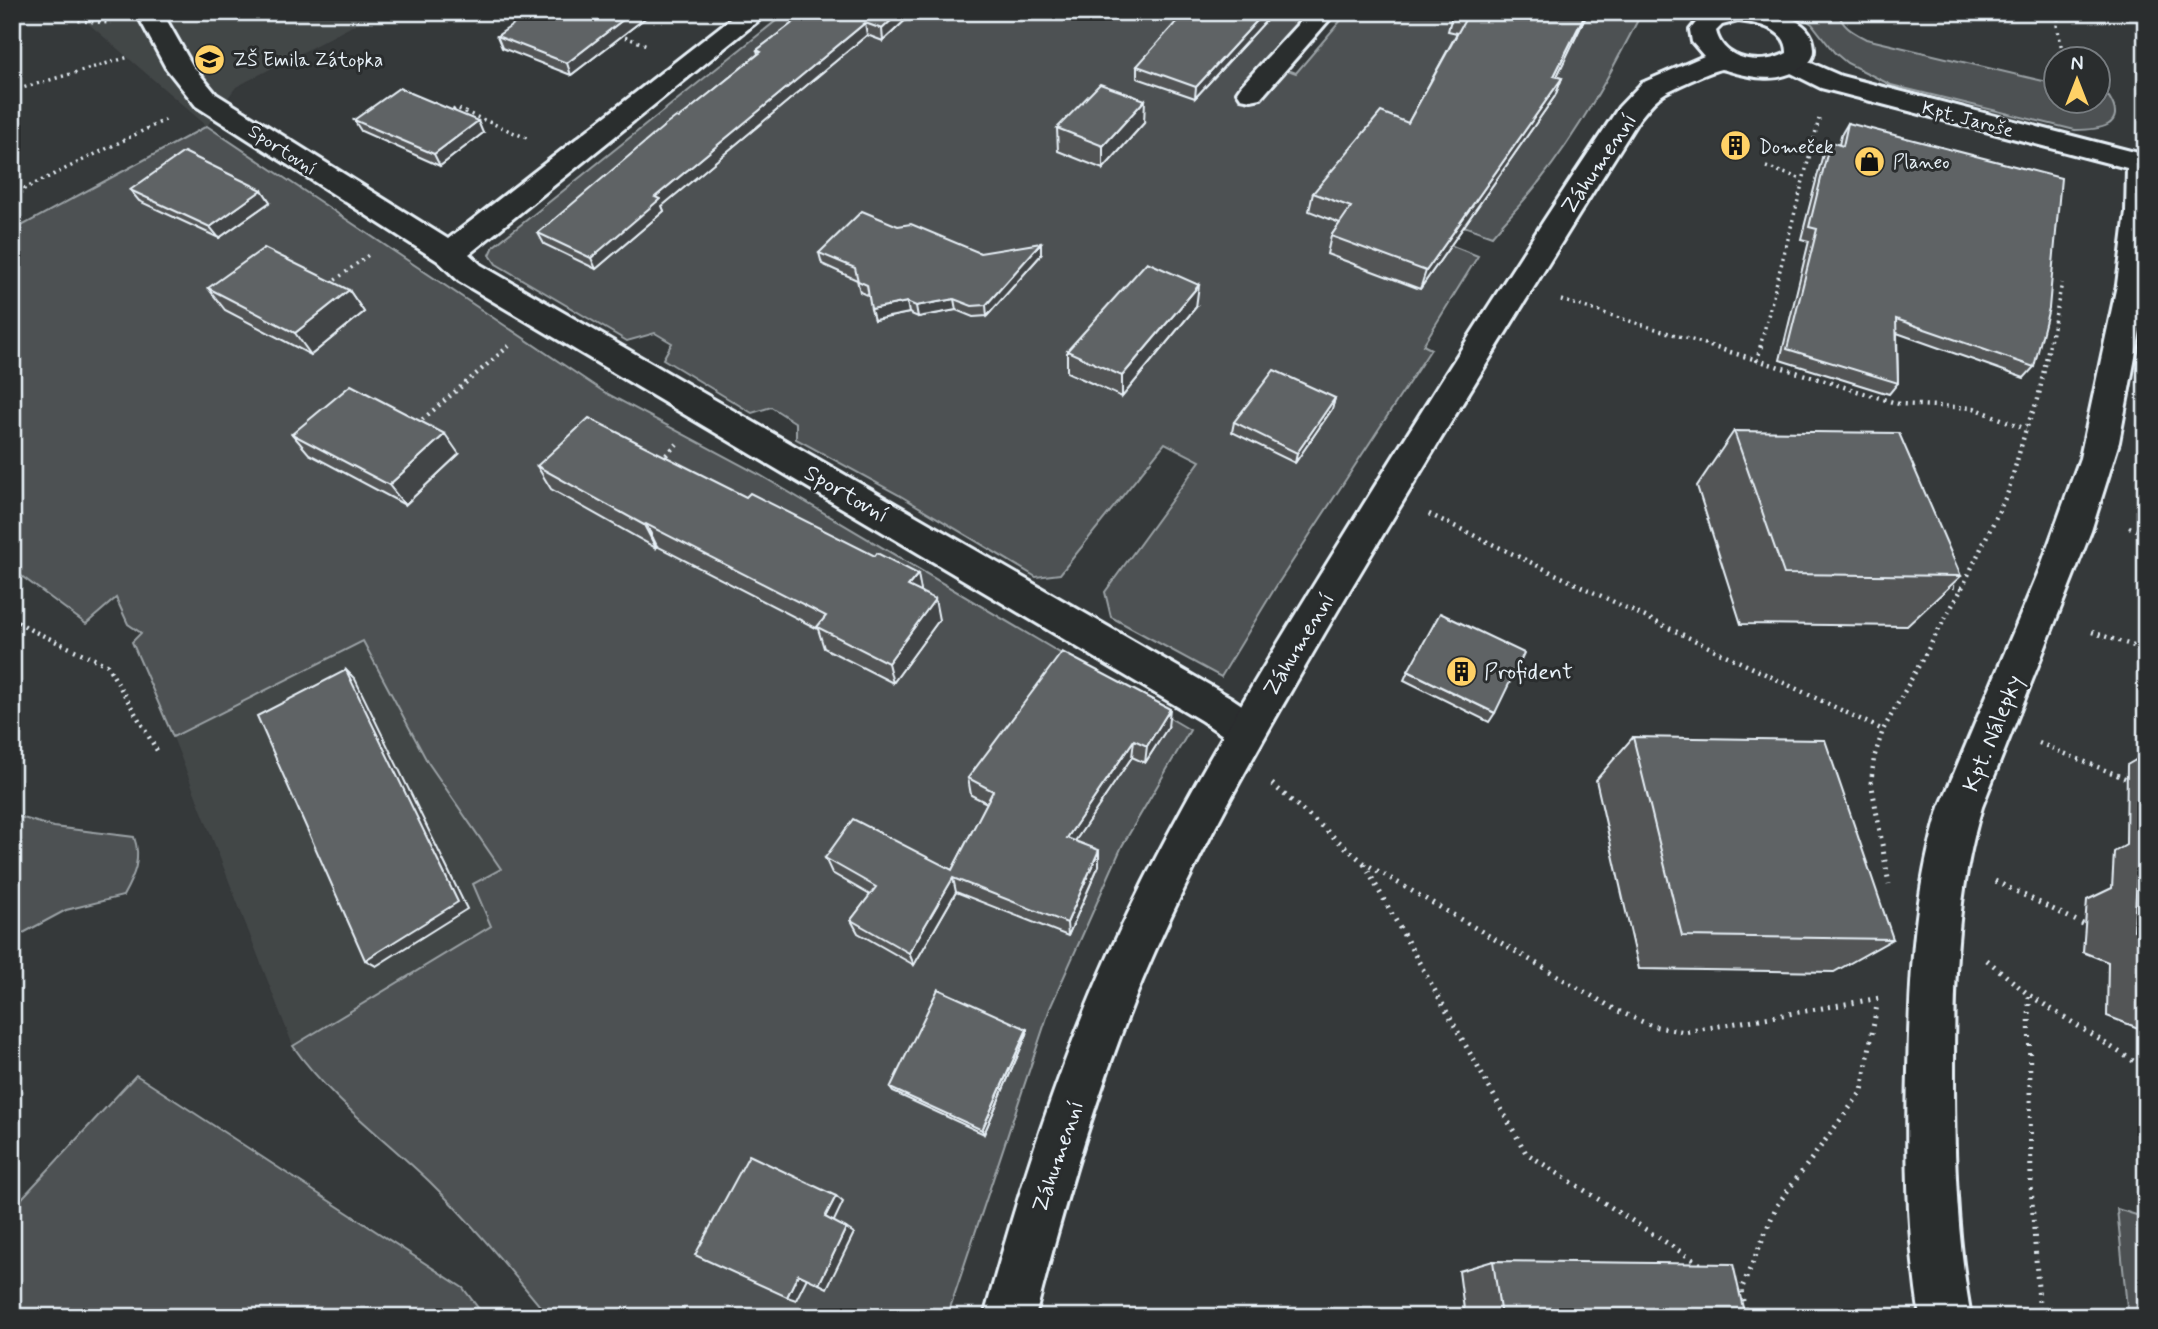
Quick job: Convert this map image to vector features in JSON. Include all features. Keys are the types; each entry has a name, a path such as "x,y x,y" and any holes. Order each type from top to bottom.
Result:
{"street":[{"name":"Sportovní","path":"149,12 180,68 206,100 449,254 482,280 1194,696 1247,730"},
{"path":"449,254 756,12"},
{"path":"1251,92 1323,12"},
{"path":"1738,13 1768,18 1793,32 1802,49 1800,57 1793,63 1768,70 1752,69 1721,59 1704,41 1702,33 1705,25 1713,18 1738,13"},
{"name":"Záhumenní","path":"1009,1317 1032,1228 1115,994 1146,922 1247,730 1388,495 1517,287 1629,114 1652,89 1721,59"},
{"name":"Kpt. Jaroše","path":"1793,63 1831,82 2144,163"},
{"name":"Kpt. Nálepky","path":"1946,1317 1930,1196 1935,933 1944,877 1960,809 2057,574 2088,489 2107,419 2129,304 2143,206 2144,163"}],"path":[{"path":"2059,12 2057,25 2061,46"},
{"path":"611,31 648,46"},
{"path":"12,91 167,45"},
{"path":"12,195 206,100"},
{"path":"444,116 456,108 541,144"},
{"path":"1757,360 1822,110"},
{"path":"1766,167 1802,179"},
{"path":"321,291 380,245"},
{"path":"2062,283 2038,399 2026,429 2008,492 1962,588 1883,730 1870,777 1893,920 1935,933 1994,963 2029,995 2146,1069"},
{"path":"1517,287 1899,404 1974,408 2026,429"},
{"path":"411,429 511,344"},
{"path":"1388,495 1883,730"},
{"path":"2129,527 2146,533"},
{"path":"1938,585 1962,588"},
{"path":"12,618 31,630 107,665 159,754"},
{"path":"2092,632 2146,650"},
{"path":"2039,743 2127,779"},
{"path":"1266,779 1364,863 1616,1010 1652,1026 1685,1032 1879,997 1932,1016"},
{"path":"1364,863 1526,1153 1707,1269"},
{"path":"1988,878 2085,925"},
{"path":"1746,1317 1741,1290 1777,1205 1862,1091 1881,984"},
{"path":"2029,995 2031,1186 2040,1317"},
{"path":"1729,1283 1741,1290"}],"shaded area":[{"name":"ZŠ Emila Zátopka","path":"75,12 379,12 236,87 207,126"},
{"path":"787,12 1308,12 1264,61 1296,73 1348,12 1642,12 1607,79 1567,143 1533,190 1492,236 1430,214 1417,232 1478,256 1423,345 1431,349 1275,588 1221,677 1111,617 1105,592 1200,461 1165,443 1060,574 1036,577 899,495 796,439 796,423 771,407 752,413 663,359 672,343 655,333 627,341 496,264 490,255 494,246"},
{"path":"1794,12 1838,12 1845,25 1866,39 2042,81 2042,116 2112,116 2112,103 2115,115 2108,125 2075,130 1891,85 1847,63 1834,52 1812,24"},
{"path":"207,126 604,392 760,475 1190,730 1122,846 1050,1008 947,1317 549,1317 460,1213 323,1083 293,1046 491,926 473,884 501,869 427,761 363,641 173,737 132,642 141,633 128,624 116,598 86,624 12,569 12,231"},
{"path":"363,640 427,761 501,869 492,926 293,1046 173,737"},
{"path":"12,798 16,816 54,827 134,837 136,867 123,896 66,910 12,939"},
{"path":"136,1075 463,1288 485,1317 12,1317 12,1209"},
{"path":"2117,1209 2146,1218 2146,1317 2128,1317"}],"building":[{"path":"531,12 633,12 567,63 497,36"},
{"path":"807,12 900,12 882,29 865,23 655,197 660,199 591,258 538,233 663,127 676,117 679,118 761,52 757,50"},
{"path":"1185,12 1265,12 1196,87 1137,66"},
{"path":"1453,12 1586,12 1554,76 1562,78 1426,271 1331,236 1351,207 1313,193 1381,112 1408,123 1467,16"},
{"path":"1100,84 1145,100 1103,146 1057,128"},
{"path":"399,88 478,121 434,154 354,120"},
{"path":"1848,123 2061,178 2049,308 2034,367 1896,319 1898,383 1787,349 1817,229 1809,227 1830,142 1843,146"},
{"path":"184,152 262,190 210,227 130,190"},
{"path":"862,211 898,226 911,224 980,253 1041,243 986,305 972,306 954,299 916,306 907,302 871,309 867,285 858,281 855,268 819,253"},
{"path":"264,248 349,290 295,333 208,288"},
{"path":"1147,262 1199,285 1122,376 1067,351"},
{"path":"1274,370 1335,398 1297,453 1234,422"},
{"path":"351,385 445,434 389,485 292,434"},
{"path":"589,418 746,497 750,493 875,556 877,553 918,574 908,586 935,599 888,663 817,627 826,616 644,525 537,466"},
{"path":"1734,431 1899,433 1961,576 1784,574"},
{"name":"Profident","path":"1440,613 1524,653 1495,713 1408,671"},
{"path":"1062,652 1170,709 1147,746 1134,740 1067,838 1099,850 1067,923 953,878 909,953 851,920 876,887 825,858 853,819 952,870 993,791 968,778"},
{"path":"346,670 458,902 365,960 257,716"},
{"path":"1633,737 1825,740 1893,939 1682,936"},
{"path":"2137,876 2146,879 2146,934 2134,930"},
{"path":"938,989 1027,1029 982,1130 890,1088"},
{"path":"749,1155 836,1196 825,1217 846,1228 819,1284 798,1274 787,1297 695,1255"},
{"path":"1493,1261 1733,1264 1745,1317 1501,1317"}],"place":[{"name":"ZŠ Emila Zátopka","path":"210,59"},
{"name":"Domeček","path":"1736,146"},
{"name":"Planeo","path":"1870,161"},
{"name":"Profident","path":"1461,671"}]}
